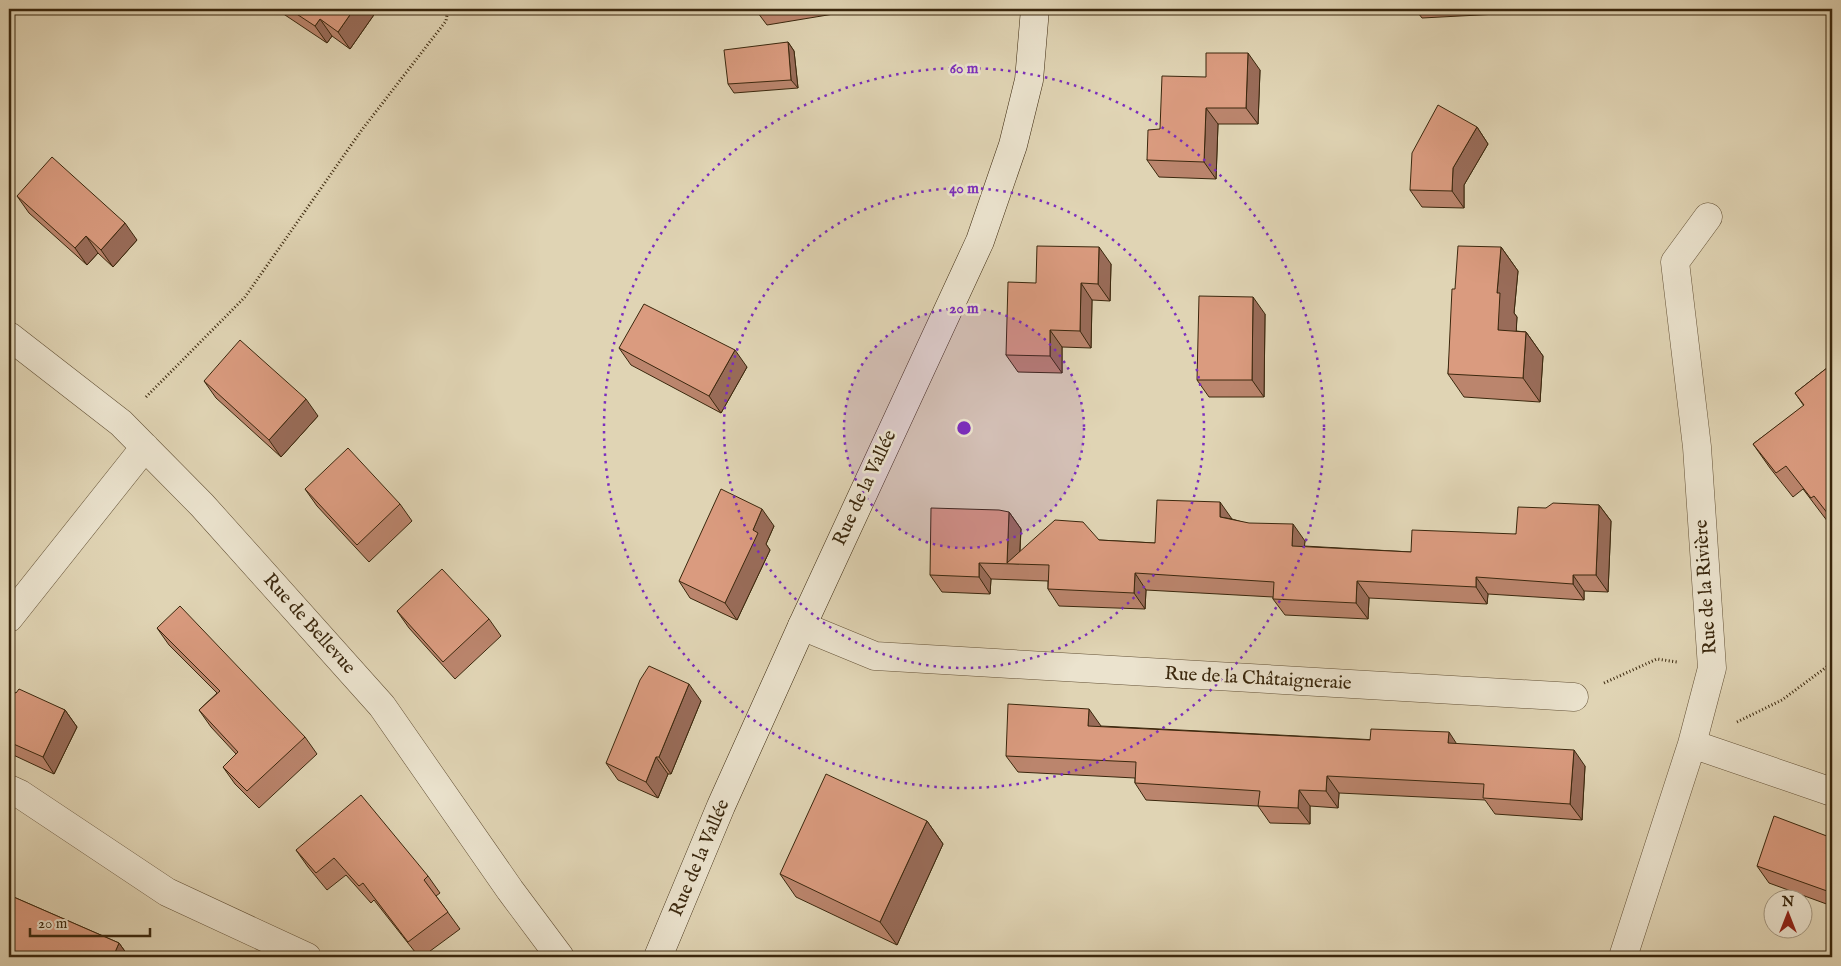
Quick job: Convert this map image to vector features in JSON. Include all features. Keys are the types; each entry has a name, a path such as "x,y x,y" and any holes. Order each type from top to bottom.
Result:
{"street":[{"name":"Rue de la Vallée","path":"658,957 721,806 980,241 1013,145 1029,80 1035,9"},
{"name":"Rue de la Rivière","path":"1623,957 1692,744 1712,668 1697,448 1675,262 1708,216"},
{"name":"Rue de Bellevue","path":"9,336 121,423 202,505 382,706 560,957"},
{"path":"9,618 145,448"},
{"name":"Rue de la Châtaigneraie","path":"802,626 875,656 1574,697"},
{"path":"1692,744 1832,792"},
{"path":"9,789 20,794 167,892 307,957"}],"path":[{"path":"121,423 245,297 361,131 446,21 448,9"},
{"path":"1574,697 1656,659 1712,668"},
{"path":"1692,744 1782,700 1832,663"}],"building":[{"path":"289,9 354,9 338,32 320,19 315,26"},
{"path":"788,42 791,80 728,84 724,50"},
{"path":"1206,53 1248,53 1246,108 1206,108 1204,162 1147,160 1148,130 1160,129 1162,76 1206,77"},
{"path":"1438,105 1477,127 1453,168 1452,191 1410,190 1412,153"},
{"path":"52,157 125,223 101,250 86,236 75,248 17,196"},
{"path":"1037,246 1099,247 1098,284 1081,283 1080,331 1050,330 1050,356 1006,355 1008,282 1036,283"},
{"path":"1458,246 1501,247 1497,293 1500,293 1498,330 1526,332 1523,378 1448,374 1452,289 1455,289"},
{"path":"1199,296 1253,297 1252,380 1197,380"},
{"path":"644,304 735,350 709,396 619,348"},
{"path":"240,340 306,399 269,440 204,381"},
{"path":"1832,364 1832,519 1814,496 1811,498 1786,466 1776,473 1753,444 1804,405 1795,393"},
{"path":"348,448 400,504 357,545 305,489"},
{"path":"721,489 762,509 753,530 758,533 725,603 679,581"},
{"path":"1157,500 1220,502 1220,517 1249,523 1293,524 1292,546 1411,552 1412,530 1516,534 1518,507 1546,508 1553,503 1599,505 1596,575 1573,575 1573,584 1476,577 1476,587 1357,581 1356,603 1273,599 1274,582 1135,573 1134,593 1048,589 1049,565 979,563 979,577 930,575 931,508 1009,512 1007,563 1055,520 1083,522 1099,540 1155,543"},
{"path":"442,569 489,619 443,662 397,611"},
{"path":"180,606 305,737 247,791 223,767 238,752 199,710 220,691 157,628"},
{"path":"649,666 689,684 659,757 656,757 646,782 606,763 640,680"},
{"path":"19,689 65,710 43,757 9,742 9,690 16,693"},
{"path":"1008,704 1089,709 1088,726 1370,740 1371,729 1449,732 1448,743 1574,750 1570,804 1483,798 1484,784 1327,776 1326,791 1299,790 1298,808 1258,806 1260,791 1135,783 1136,762 1006,756"},
{"path":"826,774 927,821 880,922 780,874"},
{"path":"361,795 428,876 424,880 448,912 408,942 363,883 359,886 334,858 316,873 296,850"},
{"path":"1774,816 1832,838 1832,890 1828,888 1827,891 1757,866"},
{"path":"9,895 119,943 113,957 19,957 9,953"}]}
